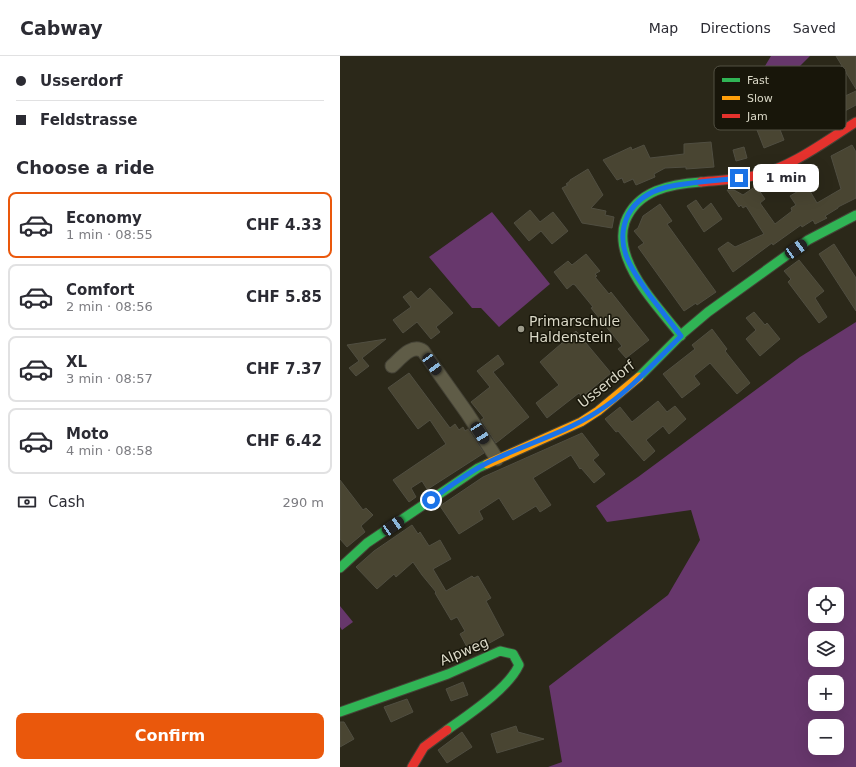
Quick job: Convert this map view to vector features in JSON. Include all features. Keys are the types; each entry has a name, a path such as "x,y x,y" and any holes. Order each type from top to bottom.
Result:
{"street":[{"path":"846,128 856,122"},
{"path":"681,336 634,273 625,256 622,240 624,226 630,210 637,202 648,194 666,187 754,176 773,170 842,130"},
{"name":"Usserdorf","path":"340,568 367,543 478,468 581,422 598,411 612,401 646,371 681,336 708,312 808,240 856,216"},
{"path":"392,366 413,349 423,351 467,413 496,459"},
{"name":"Alpweg","path":"340,712 448,674 500,651 513,654 518,658 519,665 515,674 477,708 424,747 412,767"}],"shaded area":[{"path":"771,56 810,56 800,66 765,66"},
{"path":"492,212 550,284 499,327 481,308 472,308 429,257"},
{"path":"856,322 856,767 548,767 562,762 549,686 668,595 700,540 691,510 607,522 596,506 638,477 800,357"},
{"path":"340,606 353,622 342,630 340,627"}],"building":[{"path":"836,56 856,56 856,89 846,72 846,66 842,66"},
{"path":"856,91 856,105 846,110 846,96"},
{"path":"757,130 780,130 784,140 764,148"},
{"path":"711,142 714,167 686,169 686,167 665,168 654,174 655,177 636,185 633,179 624,183 622,178 617,180 603,160 631,147 632,150 644,145 650,158 684,154 684,144"},
{"path":"852,145 856,152 856,198 838,207 825,216 827,218 815,224 813,220 802,227 801,225 773,245 772,243 733,272 718,249 728,242 735,247 764,234 746,206 743,208 741,205 739,207 727,190 734,190 743,195 756,186 765,199 760,203 775,224 792,211 791,208 796,205 790,196 807,186 817,203 841,189 831,156"},
{"path":"744,147 747,158 736,161 733,150"},
{"path":"588,169 603,195 591,208 606,211 605,215 614,217 612,228 582,223 562,188 568,185 566,184 570,180"},
{"path":"696,200 703,210 711,203 722,219 704,232 687,206"},
{"path":"660,204 672,221 667,224 716,292 697,305 696,303 684,311 638,247 644,243 634,231 638,228 643,216"},
{"path":"530,210 540,222 553,212 568,231 552,244 541,231 529,241 514,223"},
{"path":"834,244 856,278 856,311 819,254"},
{"path":"586,254 600,271 595,274 597,276 595,277 609,294 611,292 649,340 626,358 618,349 622,346 591,308 593,307 575,285 573,284 567,289 554,272 568,261 572,265"},
{"path":"799,260 824,291 815,298 827,317 819,323 788,282 791,279 784,271"},
{"path":"430,288 453,313 436,327 440,332 431,339 417,322 403,333 393,320 411,307 403,297 411,291 418,299"},
{"path":"754,312 765,325 767,323 780,339 760,356 746,339 756,330 746,318"},
{"path":"712,329 727,349 725,351 750,383 737,394 710,363 694,376 700,384 682,398 663,374 695,349 692,345"},
{"path":"576,331 611,373 582,397 579,393 547,418 536,403 559,385 540,362"},
{"path":"386,339 362,358 369,366 356,376 349,368 359,361 347,345"},
{"path":"498,355 504,364 493,372 529,417 496,443 481,420 484,418 471,402 490,387 477,371"},
{"path":"409,373 450,428 455,424 459,430 463,427 465,431 468,429 484,453 428,489 422,481 411,488 416,497 409,502 393,480 446,444 430,420 418,429 388,388"},
{"path":"658,401 667,412 675,406 686,419 669,434 663,426 646,440 655,451 644,461 618,431 616,432 605,419 620,407 632,422"},
{"path":"582,433 599,455 593,460 605,474 594,483 581,468 580,469 571,455 533,478 551,505 540,512 536,506 513,520 499,498 479,511 483,519 459,534 440,506 483,477"},
{"path":"340,480 363,510 366,508 373,515 361,526 365,532 347,547 340,539"},
{"path":"412,525 418,534 420,532 429,546 440,540 451,559 433,569 446,591 472,576 474,578 478,576 491,598 486,601 504,635 484,646 481,639 467,647 460,634 465,631 457,617 451,620 435,593 436,592 413,562 396,577 394,574 377,589 356,567 374,551"},
{"path":"463,682 468,695 451,701 446,689"},
{"path":"407,699 413,712 391,722 384,707"},
{"path":"340,722 344,722 354,739 340,747"},
{"path":"516,726 518,732 544,739 497,753 491,734"},
{"path":"462,732 472,747 447,763 438,750"}],"traffic: fast":[{"path":"681,336 637,279 626,254 623,231 630,211 646,196 667,187 701,182"},
{"path":"639,377 682,334 708,312 808,240 856,215"},
{"path":"340,568 367,543 478,468 487,464"},
{"path":"340,712 448,674 500,651 513,654 519,665 514,674 487,701 447,730"}],"traffic: slow":[{"path":"487,464 581,422 598,411 639,377"}],"traffic: jam":[{"path":"846,129 856,122"},
{"path":"701,182 747,177 781,167 807,154 844,130"},
{"path":"412,767 424,747 447,730"}],"place":[{"name":"Primarschule Haldenstein","path":"521,329"}],"route":[{"path":"431,500 478,468 506,454 581,422 598,411 612,401 646,371 681,336 634,273 625,256 622,240 626,220 630,210 637,202 648,194 666,187 739,178"}]}
